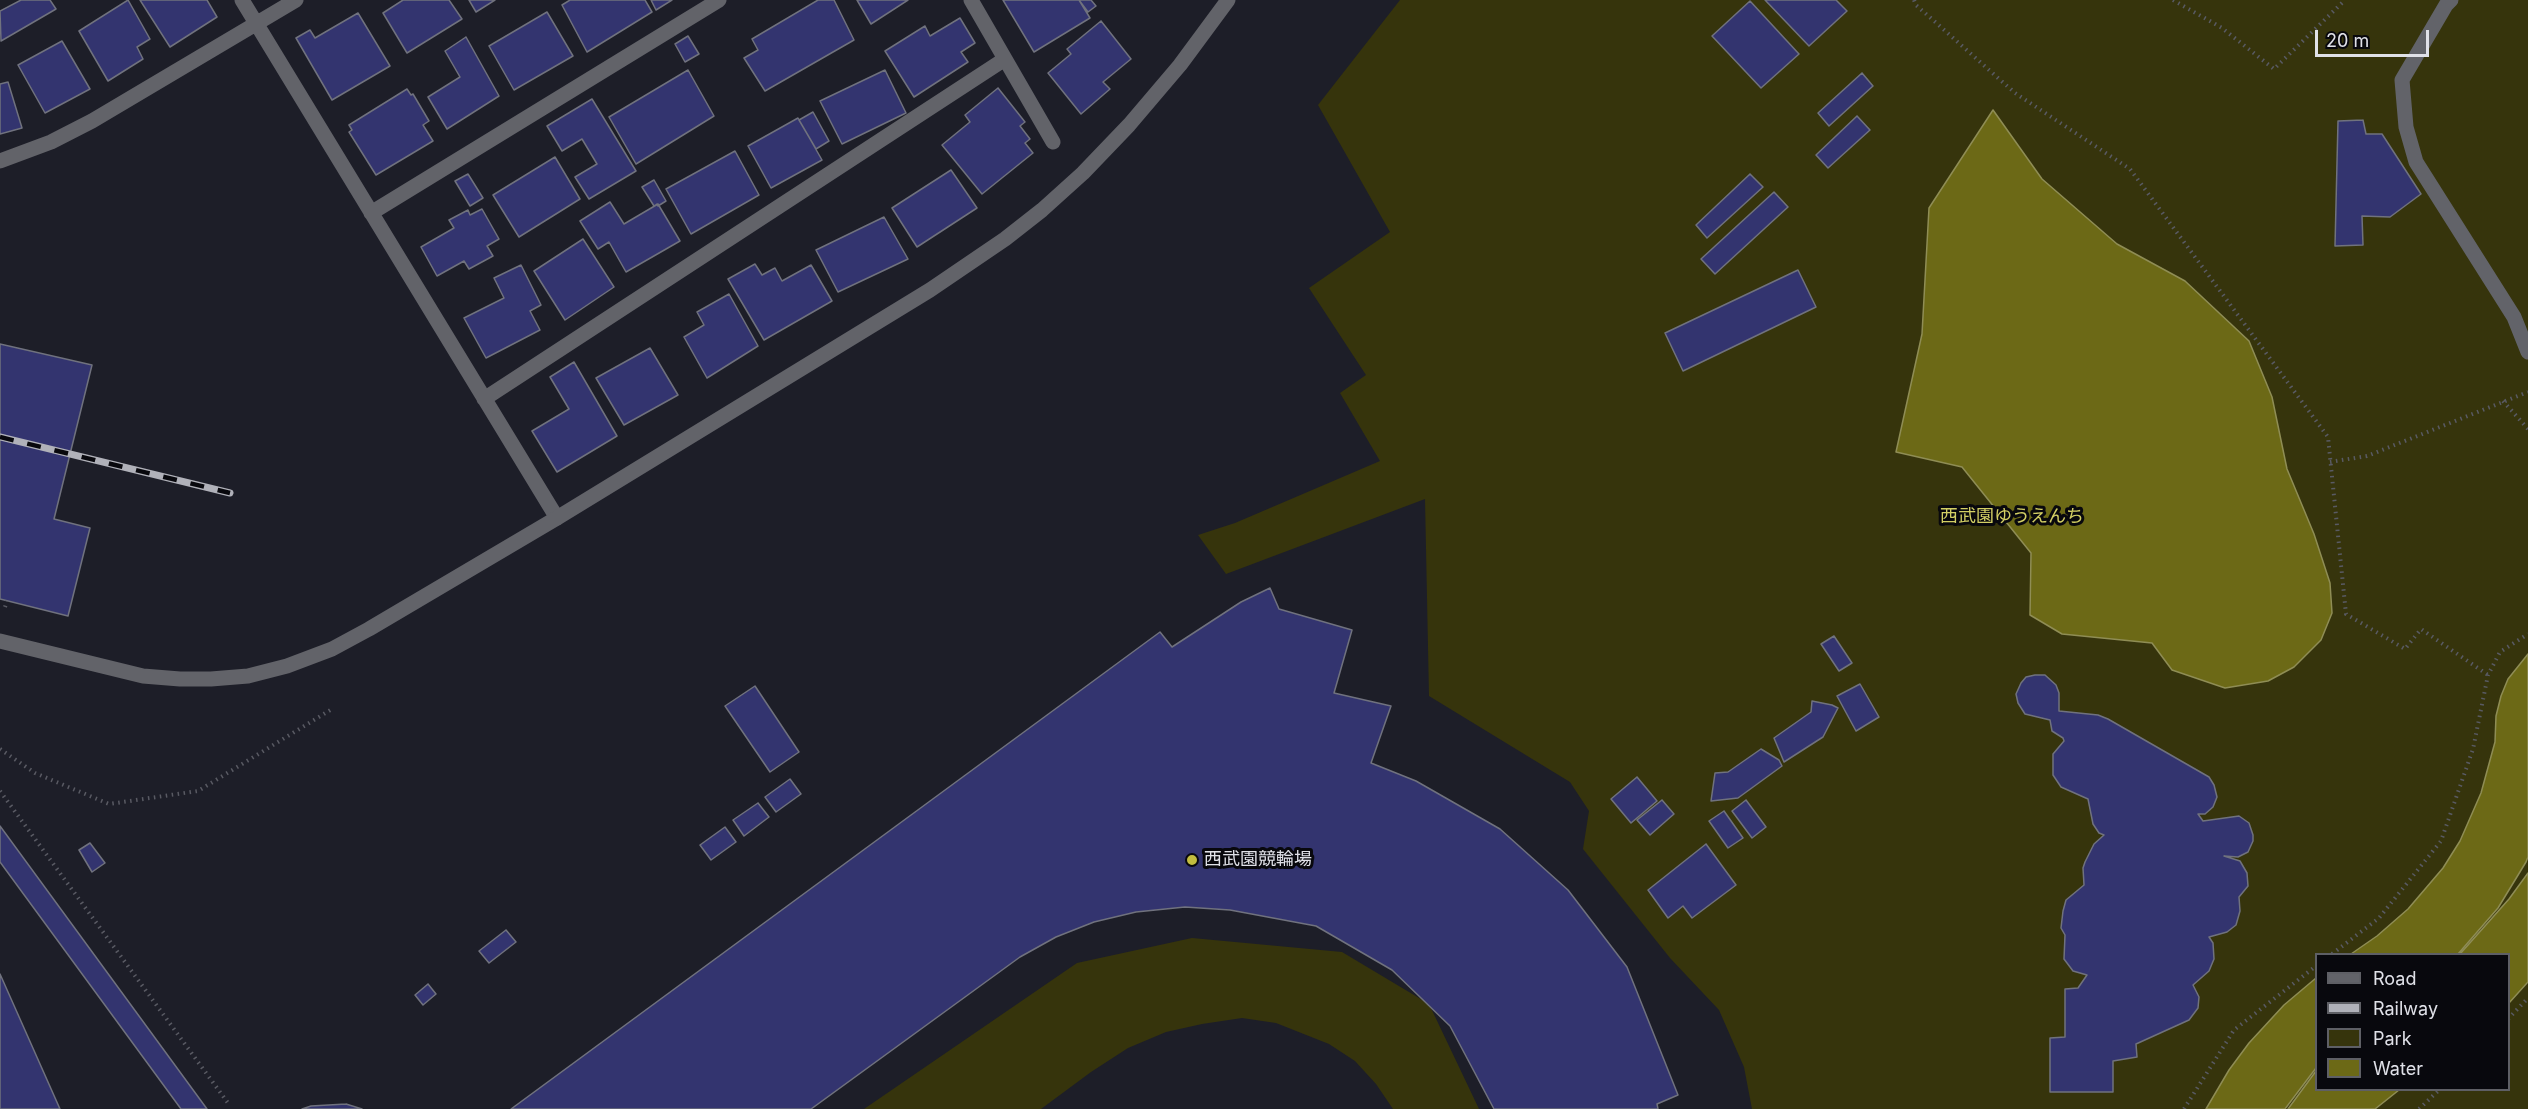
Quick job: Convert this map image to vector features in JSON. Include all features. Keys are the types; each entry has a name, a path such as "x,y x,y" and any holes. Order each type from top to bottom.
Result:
{"street":[{"path":"242,0 557,518"},
{"path":"0,161 93,121 296,0"},
{"path":"371,213 719,0"},
{"path":"970,0 1053,142"},
{"path":"0,641 143,676 211,679 248,676 287,666 332,649 557,518 930,290 1042,210 1083,174 1129,125 1180,65 1228,0"},
{"path":"2451,0 2402,80 2406,127 2416,162 2514,317 2528,352"},
{"path":"484,399 1005,59"}],"path":[{"path":"1914,0 1916,5 2015,93 2130,169 2328,437 2346,614 2404,649 2421,629 2488,675"},
{"path":"2173,0 2222,28 2274,69 2345,0"},
{"path":"2330,462 2367,456 2528,392"},
{"path":"2503,401 2528,429"},
{"path":"5,607 7,601"},
{"path":"2333,953 2379,918 2441,841 2473,749 2488,675 2500,652 2528,633"},
{"path":"0,749 35,773 109,804 198,791 332,709"},
{"path":"0,791 228,1103"},
{"path":"2184,1109 2234,1030 2315,967"},
{"path":"2510,1017 2528,998"},
{"path":"2419,1109 2437,1091"}],"green space":[{"name":"西武園ゆうえんち","path":"1400,0 2528,0 2528,1109 1752,1109 1744,1067 1719,1010 1670,958 1583,849 1589,811 1570,782 1429,696 1425,499 1226,574 1198,535 1235,523 1380,461 1340,393 1366,375 1309,288 1390,232 1318,105"},
{"path":"1192,938 1342,952 1429,1004 1479,1109 1393,1109 1376,1084 1355,1061 1329,1044 1276,1023 1242,1018 1166,1032 1128,1048 1041,1109 864,1109 1077,963"}],"water":[{"path":"1993,110 2042,179 2117,244 2185,281 2249,341 2272,397 2287,469 2314,534 2330,583 2332,613 2321,640 2294,667 2268,681 2225,688 2172,670 2152,643 2062,634 2030,615 2031,553 1962,467 1896,452 1922,334 1929,208"},
{"path":"2528,654 2528,857 2526,862 2498,908 2459,953 2352,953 2377,936 2408,909 2443,868 2460,841 2481,793 2495,742 2496,716 2508,679"},
{"path":"2528,873 2528,982 2510,1002 2510,953 2461,953 2509,899"},
{"path":"2315,979 2315,1069 2285,1109 2206,1109 2229,1070 2249,1043 2284,1005"},
{"path":"2315,1072 2315,1091 2398,1091 2375,1109 2288,1109"}],"building":[{"path":"21,0 50,0 56,9 1,41 0,11"},
{"path":"128,0 150,39 137,47 143,59 108,81 79,31"},
{"path":"140,0 207,0 217,17 170,47"},
{"path":"403,0 449,0 462,19 407,53 383,13"},
{"path":"469,0 495,0 476,12"},
{"path":"570,0 645,0 652,12 587,52 562,5"},
{"path":"651,0 672,0 656,10"},
{"path":"818,0 834,0 854,40 765,91 744,58 758,50 752,39"},
{"path":"857,0 908,0 871,24"},
{"path":"1003,0 1079,0 1090,18 1034,52"},
{"path":"1079,0 1091,0 1096,6 1088,12"},
{"path":"1765,0 1836,0 1847,11 1809,46"},
{"path":"1750,1 1799,54 1761,88 1712,36"},
{"path":"547,12 573,56 514,90 489,46"},
{"path":"358,13 390,66 332,100 296,38 310,30 315,38"},
{"path":"960,18 975,43 961,52 968,62 914,97 885,51 925,26 930,36"},
{"path":"1101,21 1131,59 1103,82 1110,89 1081,114 1048,73 1071,54 1067,49"},
{"path":"688,36 699,54 685,62 675,44"},
{"path":"466,37 499,96 447,129 428,97 460,77 445,51"},
{"path":"62,41 90,89 45,113 18,65"},
{"path":"688,70 714,116 636,164 609,117"},
{"path":"885,70 906,113 842,144 820,101"},
{"path":"1862,73 1873,86 1829,126 1818,113"},
{"path":"8,82 22,128 0,134 0,84"},
{"path":"998,88 1025,122 1020,126 1030,139 1025,143 1033,153 982,194 942,145 970,122 965,115"},
{"path":"407,89 411,95 413,94 429,121 423,125 433,141 376,175 349,132 352,130 349,125"},
{"path":"592,99 636,171 589,199 575,177 597,164 582,139 562,151 547,126"},
{"path":"813,112 829,141 816,149 799,120"},
{"path":"1857,116 1870,130 1828,168 1816,155"},
{"path":"798,118 822,160 771,188 748,146"},
{"path":"2363,120 2366,134 2382,134 2421,194 2390,217 2362,216 2363,245 2335,246 2338,121"},
{"path":"735,151 759,195 691,234 666,189"},
{"path":"555,157 580,199 519,237 493,195"},
{"path":"951,170 977,208 917,247 892,208"},
{"path":"468,174 483,198 470,206 455,181"},
{"path":"1750,174 1763,187 1707,238 1696,225"},
{"path":"654,180 666,201 658,206 657,204 654,206 642,187"},
{"path":"1774,192 1788,207 1715,274 1701,259"},
{"path":"610,202 624,224 658,204 680,241 626,272 609,242 598,249 580,221"},
{"path":"482,209 499,239 487,246 493,256 469,269 464,261 437,276 421,247 454,228 449,220 468,210 470,215"},
{"path":"884,217 908,259 838,292 816,250"},
{"path":"583,239 614,287 565,320 534,271"},
{"path":"755,264 762,275 775,268 782,281 811,265 832,301 764,340 728,279"},
{"path":"521,265 541,305 530,311 540,330 486,358 464,318 504,298 494,278"},
{"path":"1798,270 1816,307 1683,371 1665,333"},
{"path":"729,294 758,346 707,378 684,337 704,325 697,312"},
{"path":"0,344 92,365 54,519 90,528 68,616 0,599"},
{"path":"650,348 678,395 624,425 596,378"},
{"path":"574,362 617,436 557,472 532,431 569,409 550,377"},
{"name":"西武園競輪場","path":"1270,588 1279,609 1352,630 1334,693 1391,706 1371,763 1416,781 1500,829 1568,890 1627,967 1678,1095 1657,1104 1658,1109 1494,1109 1450,1026 1392,970 1316,926 1230,910 1185,907 1136,912 1094,922 1056,937 1020,957 811,1109 511,1109 1160,632 1172,647 1241,602"},
{"path":"1834,636 1852,663 1839,671 1821,644"},
{"path":"2045,675 2056,685 2059,693 2059,711 2098,715 2108,719 2209,777 2217,797 2213,807 2205,814 2198,814 2203,821 2239,816 2249,823 2253,835 2248,852 2238,857 2224,856 2240,861 2247,873 2248,886 2239,897 2240,911 2236,925 2227,932 2209,937 2213,943 2214,959 2209,971 2193,985 2199,997 2198,1008 2189,1020 2136,1044 2137,1057 2113,1061 2113,1092 2050,1092 2050,1038 2065,1037 2065,989 2078,988 2087,975 2073,971 2064,959 2065,935 2061,928 2063,911 2066,900 2084,885 2085,862 2094,844 2104,835 2099,833 2093,824 2088,799 2061,787 2053,775 2053,754 2064,741 2063,738 2052,731 2050,720 2025,714 2018,703 2016,694 2021,683 2026,677"},
{"path":"1860,684 1879,717 1856,731 1837,696"},
{"path":"755,686 799,752 770,772 725,706"},
{"path":"1812,701 1838,708 1823,737 1784,762 1774,738 1811,712"},
{"path":"1761,749 1779,760 1782,766 1738,798 1711,801 1715,773 1728,772"},
{"path":"1637,777 1657,801 1631,823 1611,799"},
{"path":"790,779 801,794 776,812 765,797"},
{"path":"1662,800 1674,814 1650,835 1637,820"},
{"path":"1746,800 1766,827 1752,838 1732,811"},
{"path":"758,803 769,817 744,836 733,820"},
{"path":"1724,811 1743,838 1728,848 1709,821"},
{"path":"0,826 207,1109 181,1109 0,862"},
{"path":"725,827 736,842 711,860 700,845"},
{"path":"90,843 105,863 92,872 79,850"},
{"path":"1706,844 1736,885 1692,918 1683,906 1668,918 1648,890"},
{"path":"506,930 516,942 489,963 479,951"},
{"path":"0,974 60,1109 0,1109"},
{"path":"428,984 436,994 423,1005 415,995"},
{"path":"346,1104 362,1109 302,1109 311,1106"}],"railway":[{"path":"0,437 230,493"}],"place":[{"name":"西武園競輪場","path":"1192,860"}]}
